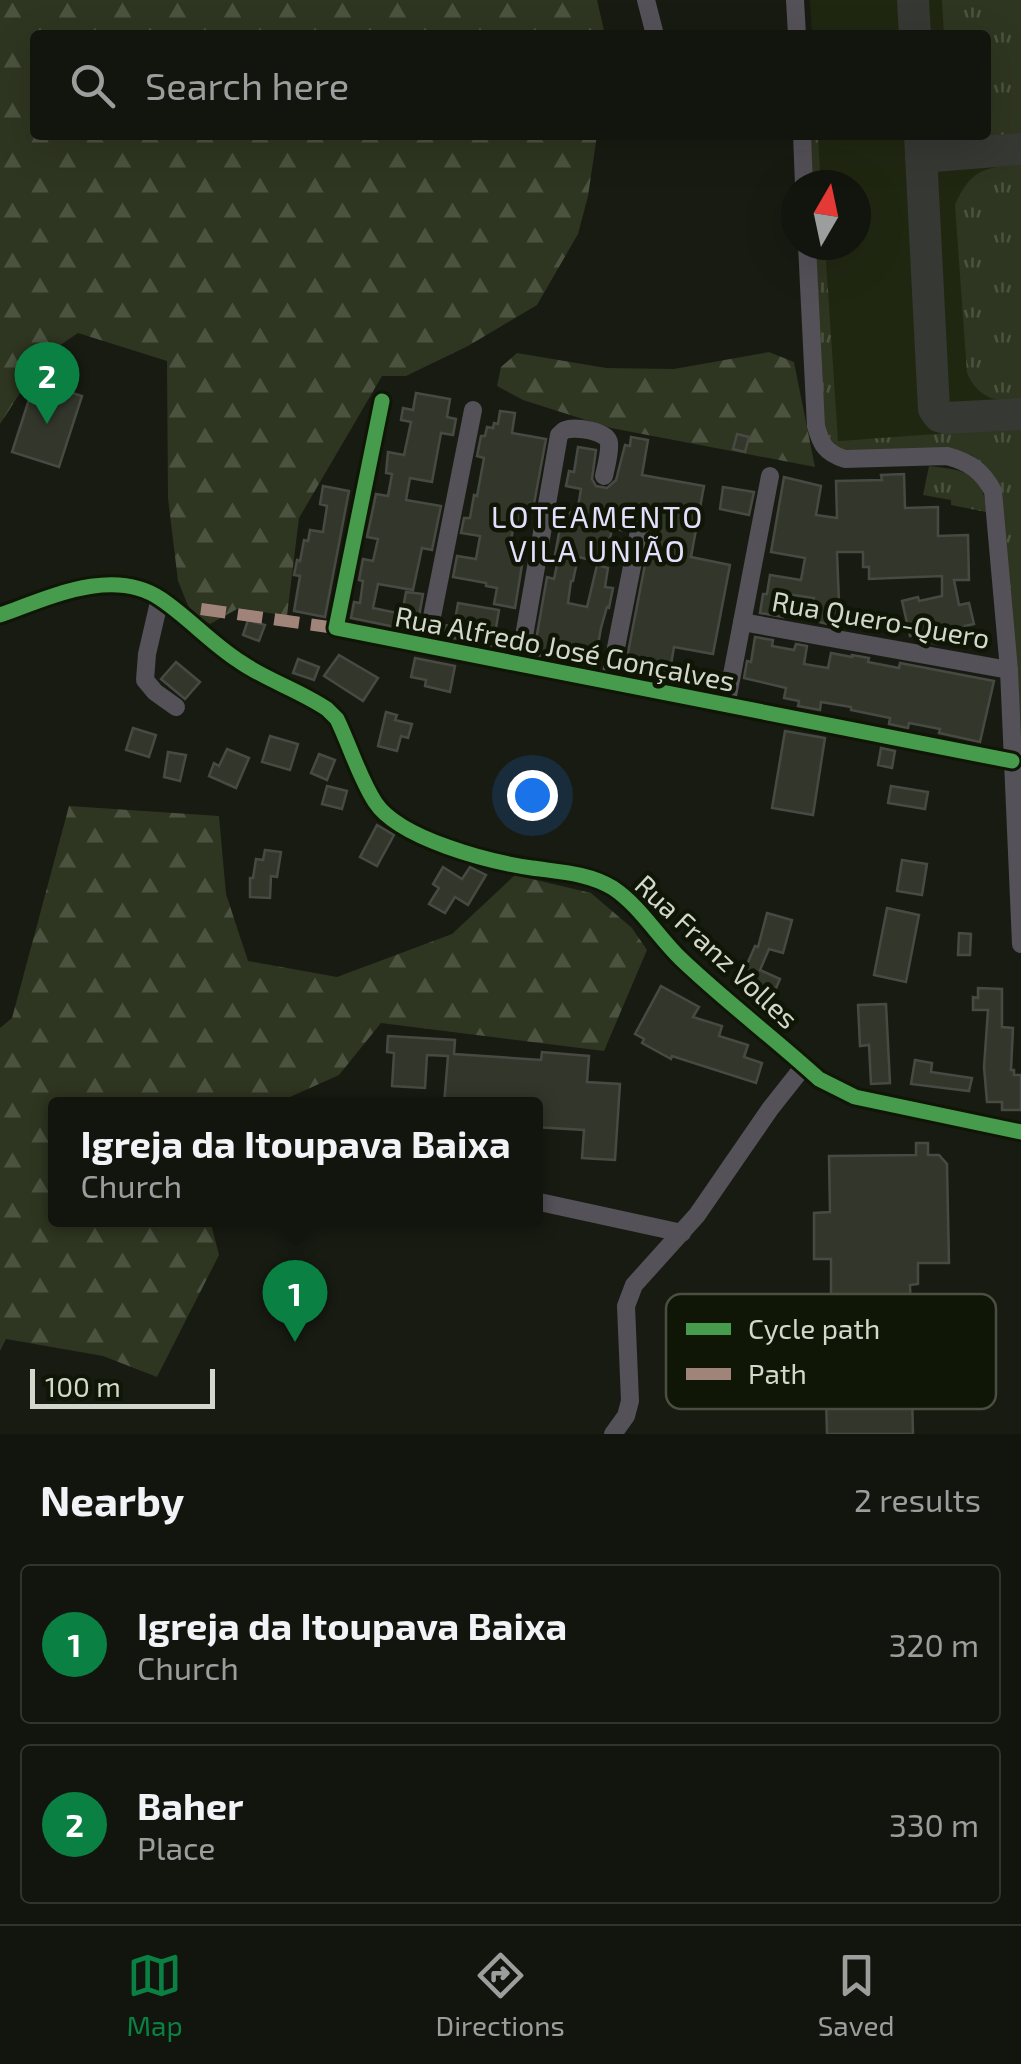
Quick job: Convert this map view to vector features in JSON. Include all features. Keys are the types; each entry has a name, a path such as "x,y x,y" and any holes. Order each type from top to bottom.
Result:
{"street":[{"path":"646,0 653,30"},
{"path":"795,0 797,30"},
{"path":"802,140 803,170"},
{"path":"808,260 816,426 823,448 834,456 858,460 947,456 974,466 993,491 1009,670 1021,944"},
{"name":"Rua Alfredo José Gonçalves","path":"382,401 336,628 1012,761"},
{"path":"426,647 473,410"},
{"path":"520,665 562,430 570,428 607,436 604,476"},
{"path":"726,706 770,476"},
{"path":"609,682 640,526"},
{"name":"Rua Franz Volles","path":"0,616 53,596 100,586 132,586 160,598 244,665 327,708 337,719 376,806 389,817 466,854 499,863 570,872 612,888 630,902 678,956 819,1079 856,1097 1021,1132"},
{"path":"160,598 145,680 176,707"},
{"name":"Rua Quero-Quero","path":"742,622 1009,670"},
{"path":"613,1434 626,1416 630,1401 626,1306 634,1286 682,1234 804,1066"},
{"path":"543,1203 682,1234"}],"shaded area":[{"path":"810,0 1021,0 1021,792 1000,466 960,434 837,441 826,260 871,260 871,170 820,170 818,140 991,140 991,30 812,30"}],"green space":[{"path":"0,0 597,0 604,30 30,30 30,140 596,140 578,234 537,305 468,346 406,376 382,376 299,518 287,616 239,608 210,624 191,613 178,581 168,498 167,361 78,333 44,356 0,424"},
{"path":"942,0 1021,0 1021,134 991,139 991,30 944,30"},
{"path":"808,140 818,140 820,170 809,170"},
{"path":"1021,164 1021,400 1003,400 982,393 967,373 955,205 967,184 980,172"},
{"path":"815,260 826,260 838,441 1021,428 1021,792 987,470 973,456 958,450 847,452 830,443 824,430"},
{"path":"769,352 794,362 815,467 611,428 523,400 497,386 501,367 517,353 606,368 674,369"},
{"path":"929,466 970,475 981,488 986,512 923,495"},
{"path":"69,806 219,816 226,894 248,961 337,977 452,934 515,875 591,893 632,928 647,950 604,1051 381,1023 339,1075 290,1097 48,1097 48,1227 212,1227 219,1255 157,1377 103,1356 6,1339 0,1351 0,1028 12,1018"}],"building":[{"path":"35,381 82,396 59,467 12,452"},
{"path":"416,393 450,399 447,417 456,419 453,435 441,433 432,482 410,478 406,500 441,506 432,550 422,548 413,590 378,584 373,608 402,614 406,592 423,594 417,628 405,625 405,629 351,618 354,602 360,603 363,559 373,561 378,539 367,537 376,494 388,496 392,474 386,473 388,452 404,455 411,422 401,420 403,408 413,410"},
{"path":"500,411 515,413 512,433 546,439 526,526 514,524 510,546 524,553 515,608 494,604 497,588 453,577 457,556 476,559 480,536 461,533 464,518 470,518 474,495 477,496 484,458 477,456 481,436 485,436 487,427 498,424"},
{"path":"737,434 749,437 745,452 733,449"},
{"path":"631,437 648,440 642,475 704,486 691,557 730,565 713,654 674,647 670,671 626,663 652,528 649,517 641,514 627,520 625,531 612,528 610,539 604,538 600,562 578,557 571,581 568,603 587,607 597,565 608,568 605,587 613,588 601,628 598,667 537,655 547,577 554,579 563,511 577,513 581,489 566,486 569,471 574,472 578,447 596,450 592,479 596,486 607,488 616,480 625,445 630,446"},
{"path":"904,474 905,508 938,507 938,536 968,535 969,580 954,580 959,605 969,603 974,624 965,626 967,637 938,644 926,642 924,633 910,636 902,601 942,596 942,576 869,579 869,567 863,567 863,552 837,552 840,627 811,620 814,598 786,594 783,617 760,613 770,575 801,580 805,558 771,552 784,477 821,486 816,515 837,518 836,481 882,480 881,475"},
{"path":"323,486 349,491 325,617 294,611 300,576 294,575 304,540 308,541 310,530 323,532 327,506 320,504"},
{"path":"723,487 754,492 749,515 720,509"},
{"path":"458,603 499,610 495,634 511,637 508,649 443,636 445,625 454,627"},
{"path":"248,620 265,625 259,641 243,635"},
{"path":"755,637 773,640 772,646 794,650 796,644 807,646 804,664 828,668 831,653 869,658 868,662 899,668 900,663 994,681 980,742 939,733 940,729 889,724 890,718 851,707 821,702 820,710 798,706 799,701 784,698 786,688 744,678"},
{"path":"339,655 378,678 363,701 324,676"},
{"path":"415,658 455,666 450,692 425,686 426,680 411,677"},
{"path":"298,659 319,667 314,680 293,673"},
{"path":"176,662 200,682 185,699 161,679"},
{"path":"386,712 397,715 395,720 412,724 408,738 401,736 397,751 378,746"},
{"path":"133,728 156,735 149,757 126,750"},
{"path":"785,731 825,738 813,815 772,808"},
{"path":"270,736 298,744 290,770 262,762"},
{"path":"881,748 895,751 892,768 878,765"},
{"path":"227,749 249,758 236,788 209,776 214,763 219,766"},
{"path":"168,752 186,755 180,781 164,777"},
{"path":"319,754 335,760 327,780 311,773"},
{"path":"327,786 347,791 342,809 322,804"},
{"path":"891,786 928,792 925,809 888,803"},
{"path":"377,825 394,835 377,866 360,857"},
{"path":"265,850 281,852 277,877 271,876 270,898 250,897 256,859 263,860"},
{"path":"902,860 927,864 922,895 897,891"},
{"path":"443,867 462,879 470,867 486,875 468,905 455,897 445,913 429,904 439,888 433,884"},
{"path":"887,908 919,915 906,982 874,975"},
{"path":"767,913 792,920 783,953 769,949 760,970 780,979 771,1000 738,985 755,946 758,947"},
{"path":"959,933 971,934 970,955 958,955"},
{"path":"661,986 699,1007 693,1017 722,1026 719,1036 748,1045 744,1057 762,1063 756,1083 672,1056 671,1059 642,1043 644,1039 635,1034"},
{"path":"978,988 1002,989 1002,1027 1013,1028 1011,1070 1014,1075 1021,1075 1021,1110 1002,1110 1002,1102 987,1102 984,1067 988,1010 973,1010"},
{"path":"886,1004 890,1083 871,1084 869,1045 860,1046 858,1005"},
{"path":"388,1036 455,1040 454,1054 541,1060 542,1052 589,1056 587,1082 620,1084 615,1160 582,1158 584,1130 543,1127 543,1097 445,1097 448,1056 427,1055 425,1088 392,1086 394,1053 387,1052"},
{"path":"915,1060 932,1063 931,1072 972,1078 969,1091 911,1084"},
{"path":"916,1143 928,1143 928,1155 939,1155 947,1164 949,1263 918,1263 918,1284 910,1285 910,1294 831,1294 831,1259 814,1259 814,1213 830,1212 829,1156 916,1155"},
{"path":"826,1409 912,1409 913,1434 827,1434"}],"taxiway":[{"path":"913,0 915,30"},
{"path":"920,140 934,409 946,418 1021,414"},
{"path":"921,157 1021,149"}],"marked path":[{"path":"201,609 336,628"}],"cycle path":[{"path":"382,401 336,628 1012,761"},
{"path":"0,615 59,594 102,585 122,585 161,599 239,661 327,709 337,719 375,802 404,827 470,854 584,876 613,888 715,990 819,1079 855,1097 1021,1132"}],"place":[{"name":"Baher","path":"47,424"},
{"name":"Igreja da Itoupava Baixa","path":"295,1342"}],"district":[{"name":"LOTEAMENTO VILA UNIÃO","path":"598,533"}]}
